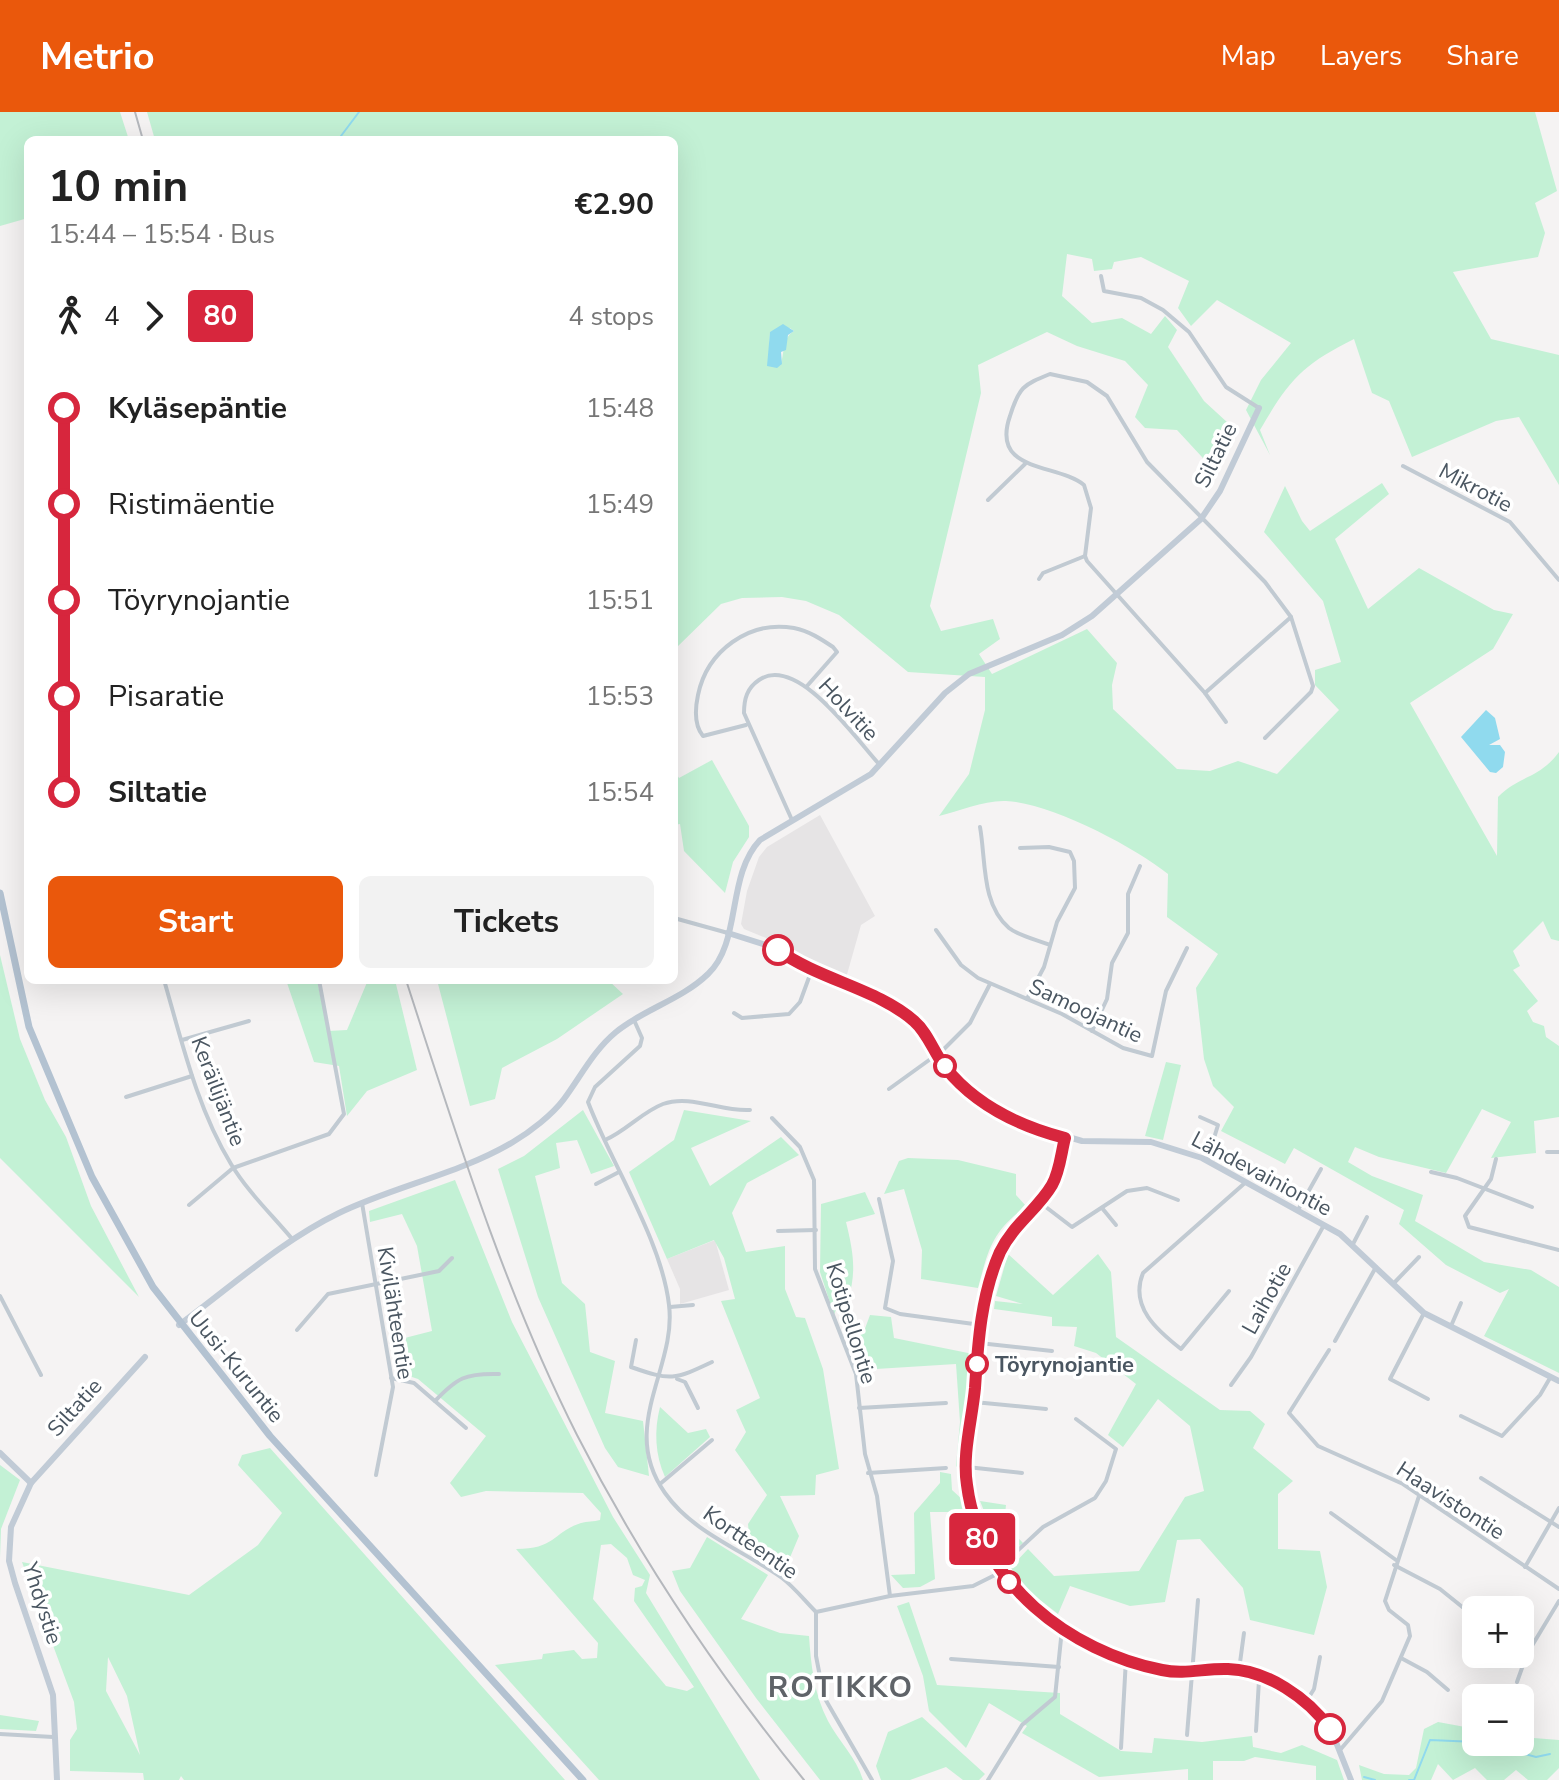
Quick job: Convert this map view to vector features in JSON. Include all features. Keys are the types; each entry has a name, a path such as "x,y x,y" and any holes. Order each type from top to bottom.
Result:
{"main road":[{"name":"Uusi-Kuruntie","path":"0,893 29,1027 74,1135 131,1250 179,1325 270,1436 583,1780"}],"street":[{"path":"1101,276 1104,291 1151,302 1181,325 1226,387 1259,408"},
{"path":"1226,722 1205,693 1085,556 1091,508 1087,489 1078,481 1025,464 1014,453 1006,437 1006,425 1022,386 1055,373 1087,382 1107,396 1147,462 1265,582 1291,617 1313,686 1265,738"},
{"name":"Siltatie","path":"179,1325 293,1240 362,1203 482,1157 518,1139 562,1102 598,1048 633,1020 690,990 711,971 728,933 748,856 760,840 881,765 956,684 994,661 1069,631 1116,594 1201,519 1228,473 1259,408"},
{"path":"988,500 1025,464"},
{"name":"Mikrotie","path":"1403,466 1510,522 1559,580"},
{"path":"1039,579 1043,573 1085,556"},
{"path":"1205,693 1291,617"},
{"path":"792,821 746,725 703,736 696,725 701,680 715,655 736,640 758,629 796,628 837,652 807,686"},
{"name":"Holvitie","path":"746,725 744,700 761,678 785,674 807,686 881,765"},
{"path":"980,827 988,889 998,914 1010,929 1050,945"},
{"path":"1020,848 1049,847 1073,856 1075,888 1050,945 1044,967 1027,999"},
{"path":"1092,1031 1107,999 1112,963 1128,933 1129,890 1140,866"},
{"path":"678,919 728,933"},
{"name":"Samoojantie","path":"936,930 961,965 990,984 1027,999 1123,1048 1152,1056 1164,995 1187,948"},
{"name":"Lähdevainiontie","path":"728,933 772,947 811,972 876,999 913,1020 937,1054 978,1099 1028,1128 1065,1138 1107,1143 1151,1142 1178,1148 1207,1161 1353,1244 1424,1313 1559,1381"},
{"path":"734,1013 742,1018 789,1014 800,1002 811,972"},
{"name":"Keräilijäntie","path":"165,984 192,1076 233,1168 293,1240"},
{"path":"189,1205 233,1168 329,1134 344,1114 320,984"},
{"path":"889,1089 937,1054 970,1023 990,984"},
{"name":"Kortteentie","path":"633,1020 642,1038 640,1046 589,1097 665,1283 670,1307 647,1420 647,1440 660,1484 673,1504 697,1526 784,1580 816,1612"},
{"path":"182,1040 249,1021"},
{"path":"126,1097 192,1076"},
{"path":"605,1140 627,1130 647,1113 675,1101 750,1110"},
{"path":"1200,1117 1218,1125 1207,1161"},
{"name":"Kotipellontie","path":"772,1118 800,1147 814,1180 817,1280 856,1374 868,1473 877,1496 890,1596"},
{"path":"1065,1138 1055,1179 1001,1250 988,1285 967,1467 967,1486 975,1522 999,1570 1033,1607 1062,1629 1126,1659 1160,1670 1190,1673 1239,1670 1306,1702 1332,1732 1351,1780"},
{"path":"1547,1152 1559,1152"},
{"path":"1496,1159 1495,1171 1465,1216 1469,1227 1559,1250"},
{"path":"1298,1210 1321,1169"},
{"path":"596,1184 619,1172"},
{"path":"1431,1172 1457,1178 1532,1207"},
{"path":"1229,1291 1181,1349 1147,1321 1140,1282 1143,1273 1246,1182"},
{"path":"1038,1201 1072,1227 1117,1196 1137,1189 1157,1190 1178,1200"},
{"path":"879,1199 893,1261 885,1308 900,1314 981,1325"},
{"name":"Kivilähteentie","path":"362,1203 393,1387 376,1475"},
{"path":"1102,1208 1116,1225"},
{"path":"1353,1244 1367,1217"},
{"name":"Laihotie","path":"1231,1385 1251,1357 1324,1225"},
{"path":"778,1231 816,1230"},
{"path":"1394,1283 1419,1257"},
{"path":"297,1330 328,1294 439,1271 452,1258"},
{"path":"1335,1341 1376,1267"},
{"path":"0,1296 41,1375"},
{"path":"1451,1326 1461,1303"},
{"path":"670,1307 693,1305"},
{"path":"1424,1313 1390,1379 1428,1399"},
{"path":"636,1340 631,1367 685,1382 698,1408"},
{"path":"979,1343 1052,1351"},
{"name":"Haavistontie","path":"1329,1350 1289,1413 1318,1446 1403,1484 1559,1589"},
{"name":"Siltatie","path":"31,1483 145,1357"},
{"path":"677,1379 712,1362"},
{"path":"435,1401 456,1379 479,1373 499,1374"},
{"path":"1461,1416 1502,1436 1540,1395 1552,1376"},
{"path":"391,1378 414,1383 466,1428"},
{"path":"974,1402 1046,1409"},
{"path":"859,1408 946,1403"},
{"path":"872,1780 832,1716 824,1697 816,1656 816,1612 890,1596 973,1586 999,1570 1043,1527 1086,1506 1101,1490 1116,1449 1076,1419"},
{"path":"660,1484 712,1440"},
{"path":"0,1453 31,1483"},
{"path":"967,1467 1022,1473"},
{"path":"868,1473 946,1468"},
{"path":"1481,1478 1559,1527"},
{"name":"Yhdystie","path":"31,1483 11,1527 9,1561 53,1695 57,1780"},
{"path":"1340,1750 1382,1701 1411,1632 1386,1605 1395,1562 1419,1495"},
{"path":"1525,1567 1559,1508"},
{"path":"1331,1513 1395,1562 1440,1589 1462,1607"},
{"path":"1187,1735 1198,1600"},
{"path":"1534,1642 1559,1601"},
{"path":"998,1780 990,1778 1022,1725 1055,1697 1062,1629"},
{"path":"1239,1670 1244,1633"},
{"path":"1306,1702 1314,1689 1320,1657"},
{"path":"1401,1658 1427,1672 1448,1690"},
{"path":"951,1659 1059,1667"},
{"path":"1121,1748 1126,1659"},
{"path":"1517,1682 1522,1668"},
{"path":"1256,1731 1259,1678"},
{"path":"0,1734 53,1737"}],"shaded area":[{"path":"820,815 875,916 861,925 846,978 810,963 788,947 744,929 741,924 747,891 759,857 767,847"},
{"path":"715,1240 729,1290 680,1304 680,1289 667,1259"}],"green space":[{"path":"0,112 120,112 128,136 24,136 24,219 0,226"},
{"path":"147,112 1535,112 1557,191 1535,203 1545,233 1538,257 1453,272 1491,339 1559,355 1559,485 1519,417 1496,421 1412,457 1389,401 1372,393 1354,339 1309,366 1280,398 1260,430 1270,455 1246,410 1261,380 1291,343 1217,300 1191,326 1178,308 1189,281 1141,257 1114,262 1112,269 1094,271 1092,259 1067,254 1062,296 1092,323 1122,318 1151,334 1165,316 1177,330 1168,347 1204,401 1228,423 1214,470 1177,430 1145,428 1135,417 1148,385 1125,361 1077,346 1047,332 978,365 981,393 930,606 941,631 993,619 1000,639 979,654 992,674 1087,629 1117,663 1112,685 1113,709 1177,769 1210,771 1238,761 1277,774 1339,710 1315,685 1315,670 1341,662 1323,601 1264,532 1285,486 1310,531 1382,483 1389,494 1335,539 1368,609 1419,568 1494,610 1513,614 1493,649 1410,703 1497,856 1498,797 1544,767 1559,752 1559,941 1551,939 1543,921 1513,951 1520,966 1513,970 1538,1001 1527,1011 1533,1022 1544,1026 1546,1037 1559,1046 1559,1117 1534,1121 1536,1153 1491,1158 1511,1122 1482,1109 1446,1173 1379,1157 1355,1147 1348,1162 1372,1176 1423,1195 1415,1221 1484,1262 1531,1270 1559,1287 1559,1373 1484,1336 1509,1289 1500,1293 1446,1265 1399,1224 1404,1210 1294,1148 1285,1164 1221,1131 1234,1107 1213,1086 1204,1059 1196,988 1218,954 1167,917 1168,874 1134,851 1045,809 1006,801 989,802 939,816 969,774 985,710 985,677 908,672 839,615 806,601 782,597 742,598 721,604 678,646 678,136 154,136","holes":["790,328 794,331 785,343 780,366 769,352 770,332"]},
{"path":"712,760 749,826 749,837 733,862 725,893 684,851 678,824 679,778"},
{"path":"0,955 20,1039 45,1100 66,1137 91,1206 139,1297 0,1158"},
{"path":"287,984 318,984 328,1031 347,1030 366,984 396,984 417,1070 367,1091 347,1116 339,1066 314,1062"},
{"path":"438,984 612,984 623,994 557,1039 502,1068 495,1099 470,1106"},
{"path":"1166,1062 1181,1065 1163,1140 1145,1136"},
{"path":"583,1110 614,1166 591,1174 577,1140 556,1143 560,1168 535,1176 562,1283 585,1304 590,1352 615,1361 605,1413 643,1421 649,1476 618,1467 605,1448 538,1297 498,1169 524,1156"},
{"path":"684,1110 751,1121 691,1148 710,1186 781,1137 799,1155 747,1183 732,1213 746,1252 785,1246 785,1289 796,1317 805,1318 823,1369 839,1469 816,1475 815,1495 780,1496 799,1536 786,1567 750,1547 748,1524 767,1495 735,1450 746,1432 736,1410 760,1398 721,1301 735,1299 724,1258 714,1240 667,1259 629,1172 674,1140"},
{"path":"908,1158 958,1160 1016,1174 1016,1195 1026,1206 993,1241 978,1288 921,1279 922,1250 904,1189 884,1194 899,1161"},
{"path":"455,1180 512,1322 613,1517 650,1575 646,1593 760,1780 599,1780 495,1665 542,1659 543,1654 574,1650 582,1659 597,1658 598,1643 516,1549 547,1543 583,1522 600,1520 601,1513 583,1493 486,1491 461,1497 450,1483 486,1436 418,1379 397,1372 393,1341 432,1331 417,1246 402,1214 370,1222 369,1211","holes":["611,1544 627,1558 633,1575 645,1580 642,1586 635,1588 634,1601 694,1687 687,1691 666,1686 593,1599 601,1545"]},
{"path":"865,1192 875,1214 846,1222 852,1252 852,1280 848,1300 840,1298 834,1315 820,1272 821,1204"},
{"path":"1008,1254 1053,1295 1098,1254 1111,1272 1116,1337 1220,1410 1250,1411 1265,1424 1253,1448 1293,1481 1278,1494 1278,1549 1320,1551 1327,1587 1314,1635 1250,1620 1243,1588 1200,1539 1177,1540 1165,1602 1130,1606 1070,1586 1058,1614 1030,1592 1010,1568 1028,1549 1054,1576 1139,1571 1185,1497 1204,1491 1190,1426 1158,1399 1123,1447 1108,1435 1136,1384 1096,1353 1074,1346 1077,1327 1052,1326 1052,1317 994,1309 995,1301 1023,1304 996,1296"},
{"path":"870,1315 891,1317 894,1338 973,1354 961,1471 956,1466 960,1422 956,1364 860,1370 853,1335 863,1334"},
{"path":"660,1407 688,1433 706,1429 710,1437 665,1477 656,1442"},
{"path":"270,1448 565,1780 184,1780 181,1776 179,1780 144,1780 143,1773 70,1771 70,1740 77,1729 74,1702 22,1562 189,1595 258,1545 282,1513 238,1465 242,1455","holes":["108,1657 127,1696 140,1755 106,1691"]},
{"path":"0,1465 20,1480 1,1529 0,1558"},
{"path":"940,1472 951,1474 952,1490 964,1501 968,1512 930,1512 935,1579 920,1587 903,1588 891,1575 915,1574 914,1513 940,1483"},
{"path":"980,1501 1006,1505 1004,1523 1023,1543 1003,1558"},
{"path":"707,1537 768,1575 741,1619 780,1633 809,1636 814,1679 823,1711 863,1780 820,1780 756,1698 680,1591 672,1571 690,1568"},
{"path":"909,1602 937,1685 1060,1693 1060,1714 1121,1751 1152,1753 1154,1738 1202,1742 1252,1736 1253,1747 1281,1753 1302,1745 1337,1760 1344,1780 1316,1780 1316,1766 1255,1757 1244,1761 1213,1761 1213,1780 1188,1780 1188,1769 1099,1777 1022,1733 1027,1726 989,1703 966,1748 929,1711 923,1676 897,1606"},
{"path":"0,1715 39,1721 36,1731 0,1729"},
{"path":"922,1717 985,1774 979,1780 963,1780 946,1767 910,1780 881,1780 876,1766 888,1732"},
{"path":"1438,1722 1462,1726 1462,1756 1534,1756 1534,1738 1559,1740 1559,1768 1547,1780 1528,1780 1516,1770 1504,1780 1487,1780 1475,1768 1453,1780 1438,1764 1431,1780 1362,1780 1359,1765 1384,1774 1409,1775 1416,1768 1424,1729"}],"water":[{"path":"783,324 794,331 788,335 786,350 781,352 782,364 777,368 767,366 770,332"},
{"path":"1486,710 1495,718 1500,739 1489,745 1500,745 1505,752 1503,767 1496,773 1490,772 1461,737"}],"waterway":[{"path":"341,136 359,112"},
{"path":"1409,1780 1414,1780 1430,1740 1462,1741"},
{"path":"1532,1756 1550,1754"},
{"path":"1364,1777 1375,1780"}],"railway":[{"path":"135,112 142,136"},
{"path":"407,984 504,1268 577,1435 653,1570 741,1699 804,1780"}],"bus line":[{"name":"80","path":"778,950 811,972 876,999 913,1020 945,1067 971,1094 1028,1128 1065,1138 1055,1179 1001,1250 983,1307 966,1477 975,1522 998,1568 1033,1607 1069,1633 1114,1654 1160,1670 1190,1673 1239,1670 1301,1698 1330,1729"}],"place":[{"name":"Töyrynojantie","path":"977,1364"}],"district":[{"name":"ROTIKKO","path":"841,1687"}]}
